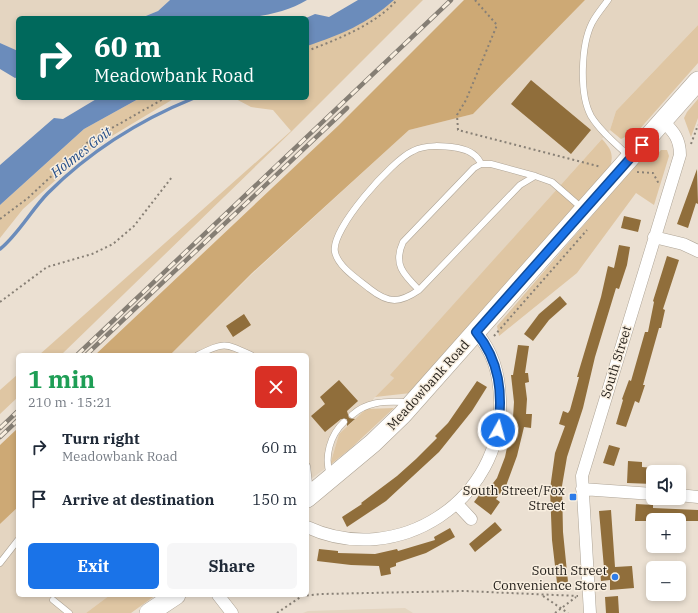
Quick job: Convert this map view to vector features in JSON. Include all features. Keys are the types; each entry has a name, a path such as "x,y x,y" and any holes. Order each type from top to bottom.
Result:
{"main road":[{"name":"Meadowbank Road","path":"309,497 373,443 410,406 618,171 634,165 663,121 698,81"},
{"path":"150,613 173,597"}],"street":[{"name":"South Street","path":"590,613 583,596 582,489 585,462 680,155 680,146 673,131 663,121"},
{"path":"654,237 683,244 698,251"},
{"path":"309,528 320,533 365,540 378,539 408,532 441,516 457,504 471,490 485,468 494,446 500,411 499,384 492,356 476,332"},
{"path":"582,489 646,494"},
{"path":"686,496 698,497"},
{"path":"457,504 471,519"},
{"path":"220,597 232,613"}],"lane":[{"path":"608,0 592,23 584,55 584,91 591,115 634,165"},
{"path":"481,164 476,155 466,150 448,147 426,147 413,150 398,160 375,183 349,218 336,240 335,252 346,269 376,294 389,300 401,300 419,290 520,185 535,176"},
{"path":"419,290 400,266 398,253 403,242 474,168 481,164 491,164 552,182 584,210"},
{"path":"202,353 217,345 229,345 247,353"},
{"path":"352,415 358,409 373,403 403,402 410,406"},
{"path":"331,479 328,468 328,458 331,443 336,429 344,422"},
{"path":"0,563 16,543"},
{"path":"53,600 69,613"}],"path":[{"path":"309,50 342,37 388,10 397,0"},
{"path":"475,0 497,25 466,100 457,115 458,130 618,171"},
{"path":"0,219 28,198 89,141 161,100"},
{"path":"634,165 653,173 667,197"},
{"path":"0,302 47,267 92,254 119,239 134,226 172,177"},
{"path":"309,595 464,591 583,596"},
{"path":"541,595 568,613"},
{"path":"556,613 583,596"},
{"path":"277,613 301,597"}],"shaded area":[{"path":"0,0 170,0 158,11 146,16 16,16 16,50 0,43"},
{"path":"387,0 423,0 292,131 63,353 41,353 291,131 273,110 251,107 238,100 309,100 309,43"},
{"path":"464,0 585,0 473,114 409,130 252,273 172,353 97,353 339,125"},
{"path":"585,0 698,0 698,25 616,111 610,130 391,375 394,378 375,397 366,409 339,434 330,465 309,481 309,353 172,353 250,276 409,130 473,114"},
{"path":"698,25 698,63 638,131 621,139 610,130 616,111"},
{"path":"698,99 698,118 691,137 684,118"},
{"path":"136,100 172,100 92,148 23,209 0,238 0,205 84,129"},
{"path":"602,139 608,146 612,155 610,167 411,393 375,397 394,378 390,375"},
{"path":"661,150 667,150 669,156 654,205 636,193 577,273 499,336 497,326 645,154 651,161"},
{"path":"16,376 16,399 0,414 0,390"},
{"path":"394,408 350,449 330,465 339,434 366,409"},
{"path":"16,430 16,509 0,524 0,445"},
{"path":"16,509 16,597 107,597 86,613 0,613 0,524"},
{"path":"107,597 153,597 131,613 86,613"},
{"path":"405,608 413,613 303,613 308,611"}],"water":[{"path":"170,0 307,0 289,9 258,16 146,16 158,11"},
{"path":"358,0 394,0 374,16 353,28 331,38 309,45 309,17 315,14 329,17"},
{"path":"0,43 16,50 16,78 0,69"},
{"path":"95,100 136,100 84,129 0,205 0,165 54,118 63,119"}],"building":[{"path":"531,80 591,130 571,154 511,104"},
{"path":"697,169 698,204 696,203 688,228 677,224"},
{"path":"624,216 641,220 638,232 621,228"},
{"path":"619,245 630,247 627,265 619,289 616,288 595,357 583,408 567,457 562,486 563,532 568,582 557,583 552,540 550,489 555,453 565,426 559,424 563,411 568,413 570,410 579,377 577,377 601,297 608,266 614,268"},
{"path":"667,256 679,260 663,309 665,310 661,328 659,328 643,385 645,385 639,403 635,401 626,427 616,424 623,400 622,399 629,380 631,381 645,332 648,332 653,301"},
{"path":"560,296 567,304 549,320 533,341 524,334 539,314"},
{"path":"244,314 251,325 233,337 226,326"},
{"path":"518,345 529,346 525,373 528,373 529,382 525,383 527,399 526,414 532,414 531,428 524,427 517,456 506,486 496,499 500,502 491,515 474,502 480,494 483,496 497,478 505,457 510,433 512,433 514,402 511,375 513,375"},
{"path":"339,380 358,401 347,411 349,418 355,419 347,426 347,419 341,419 325,432 311,416 325,404 320,397"},
{"path":"477,381 487,387 472,411 439,452 386,501 347,527 342,517 362,504 361,503 397,476 437,438 435,436 448,423"},
{"path":"609,445 620,448 614,466 603,463"},
{"path":"628,461 642,462 642,467 646,467 646,484 627,483"},
{"path":"636,504 653,505 653,508 698,510 698,521 686,521 686,513 646,513 646,521 635,521"},
{"path":"611,510 615,567 632,566 634,588 610,590 610,580 601,581 600,569 604,568 599,511"},
{"path":"495,522 502,530 475,552 469,544"},
{"path":"450,528 455,537 426,553 396,563 396,566 390,568 391,574 381,576 379,566 351,565 317,561 319,549 338,551 338,553 375,554 397,549 398,551 435,540 434,537"},
{"path":"618,596 619,613 606,613 605,597"}],"waterway":[{"name":"Holmes Goit","path":"0,249 6,244 48,193 81,164 116,138 154,116 190,100"}],"railway":[{"path":"79,353 451,0"},
{"path":"88,353 347,108"},
{"path":"0,428 16,413"},
{"path":"0,437 16,422"}],"place":[{"name":"South Street/Fox Street","path":"573,497"},
{"name":"South Street Convenience Store","path":"615,577"}],"route":[{"path":"498,430 500,411 499,384 496,370 492,356 476,332 642,145"}]}
